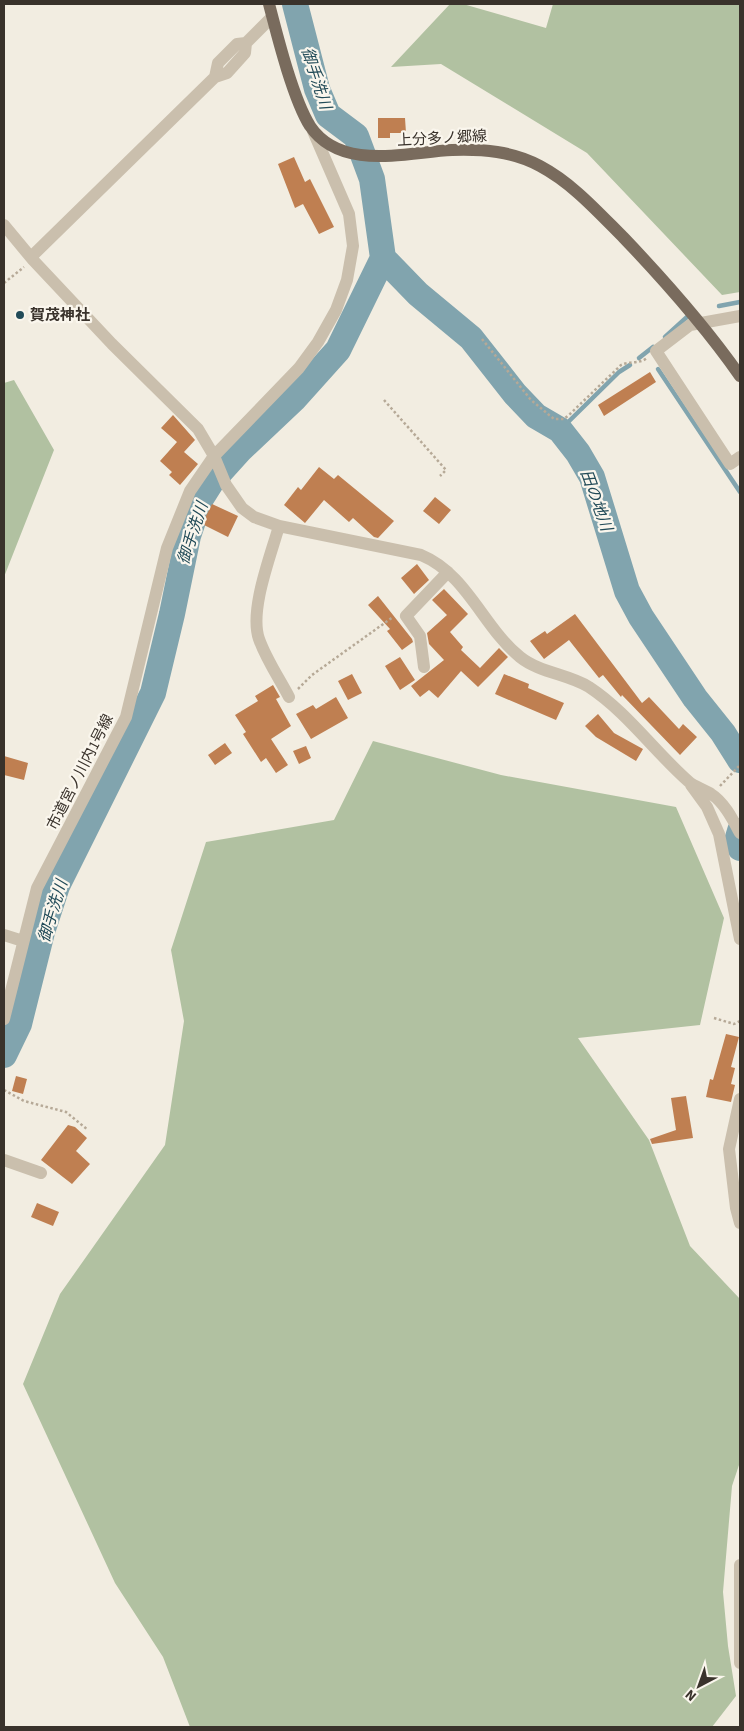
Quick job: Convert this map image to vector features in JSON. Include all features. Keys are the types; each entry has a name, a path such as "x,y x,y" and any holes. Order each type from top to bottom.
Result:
{"main road":[{"path":"269,4 293,83 311,128"},
{"name":"上分多ノ郷線","path":"311,128 333,145 363,155 387,158 452,150 496,151 540,166 572,188 592,206 672,288 740,376"}],"street":[{"path":"32,258 215,77 218,63 237,44 246,43 272,17"},
{"name":"市道宮ノ川内1号線","path":"4,1019 37,888 126,717 167,548 190,490 299,368 318,342 336,310 347,280 353,246 349,214 311,128"},
{"path":"4,225 112,344 198,429 216,460 226,485 242,508 254,517 279,526 421,554 431,559 448,572 520,657 538,668 590,688 628,719 690,783 707,807 719,834 740,938"},
{"path":"739,317 700,322 684,327 656,351 730,464 740,457"},
{"path":"279,526 256,624 258,637 289,696"},
{"path":"424,667 420,636 406,616 448,572"},
{"path":"690,783 712,794 737,827"},
{"path":"4,935 23,941"},
{"path":"740,1099 729,1149 736,1208 740,1223"},
{"path":"4,1160 40,1173"},
{"path":"740,1565 740,1663"}],"path":[{"path":"4,283 32,258"},
{"path":"482,339 531,400 554,419 564,419 621,365 629,361 643,361 656,351"},
{"path":"384,400 446,470 440,476"},
{"path":"289,696 312,675 402,610 406,616"},
{"path":"712,794 740,765"},
{"path":"714,1018 734,1024 740,1021"},
{"path":"4,1090 24,1100 66,1112 88,1130"}],"green space":[{"path":"450,4 463,4 546,28 553,4 740,4 740,292 722,295 587,153 441,64 391,67"},
{"path":"14,380 54,450 4,577 4,383"},
{"path":"373,741 501,775 676,807 724,918 700,1025 578,1038 649,1140 690,1246 740,1299 740,1462 732,1486 723,1592 728,1646 736,1696 712,1727 190,1727 163,1657 115,1583 23,1384 60,1294 165,1145 184,1021 171,950 206,842 334,820"}],"building":[{"path":"378,118 405,118 406,133 390,133 390,138 378,138"},
{"path":"294,157 305,182 310,179 334,227 319,234 303,204 295,208 278,164"},
{"path":"650,372 656,382 604,416 598,405"},
{"path":"173,415 195,440 184,452 198,464 180,485 169,475 172,472 160,461 177,442 161,428"},
{"path":"319,467 334,479 338,475 394,521 378,538 374,537 353,518 349,522 324,500 305,523 284,505 298,487 301,490"},
{"path":"435,497 451,510 439,524 423,511"},
{"path":"212,504 238,516 228,537 202,524"},
{"path":"417,564 429,580 414,594 401,578"},
{"path":"444,589 468,614 450,632 463,647 461,650 480,668 499,648 508,657 478,687 461,671 438,698 429,690 420,697 411,686 444,660 429,644 427,633 447,615 432,600"},
{"path":"378,596 412,639 413,642 402,650 387,631 390,629 368,605"},
{"path":"575,614 642,703 649,697 679,729 683,724 697,737 680,755 622,695 621,697 603,675 599,678 569,640 544,659 530,641 545,631 547,634"},
{"path":"400,657 415,680 400,690 385,666"},
{"path":"352,674 362,693 348,700 338,681"},
{"path":"504,674 529,684 528,688 564,703 556,720 495,694"},
{"path":"273,685 280,697 276,699 291,726 271,739 288,765 276,773 266,758 261,762 243,734 246,732 235,715 258,701 255,696"},
{"path":"336,697 348,718 311,739 296,714 313,705 316,709"},
{"path":"598,714 614,733 643,749 636,761 596,737 585,726"},
{"path":"225,743 232,753 215,765 208,755"},
{"path":"306,746 311,758 299,764 293,751"},
{"path":"4,756 28,763 24,780 4,775"},
{"path":"726,1034 739,1037 731,1067 735,1068 731,1084 735,1085 731,1102 706,1097 710,1079 713,1080"},
{"path":"16,1076 27,1079 23,1094 12,1091"},
{"path":"686,1096 693,1138 652,1144 650,1139 676,1130 671,1098"},
{"path":"68,1125 75,1127 87,1138 76,1151 90,1164 72,1184 41,1160"},
{"path":"37,1203 59,1212 53,1226 31,1217"}],"waterway":[{"name":"御手洗川","path":"4,1055 19,1024 42,932 57,886 153,693 188,536 200,500 212,481 240,450 294,399 338,350 383,258 372,179 356,136 328,115 317,89 295,4"},
{"name":"田の地川","path":"383,258 418,294 471,338 515,394 536,416 560,430 578,453 592,477 627,591 641,617 695,698 723,733 740,760"},
{"path":"719,306 740,302"},
{"path":"665,337 687,317"},
{"path":"639,358 653,347"},
{"path":"560,430 619,372 630,365"},
{"path":"658,369 740,492"},
{"name":"田の地川","path":"740,831 737,841 740,848"}],"place":[{"name":"賀茂神社","path":"20,315"}]}
